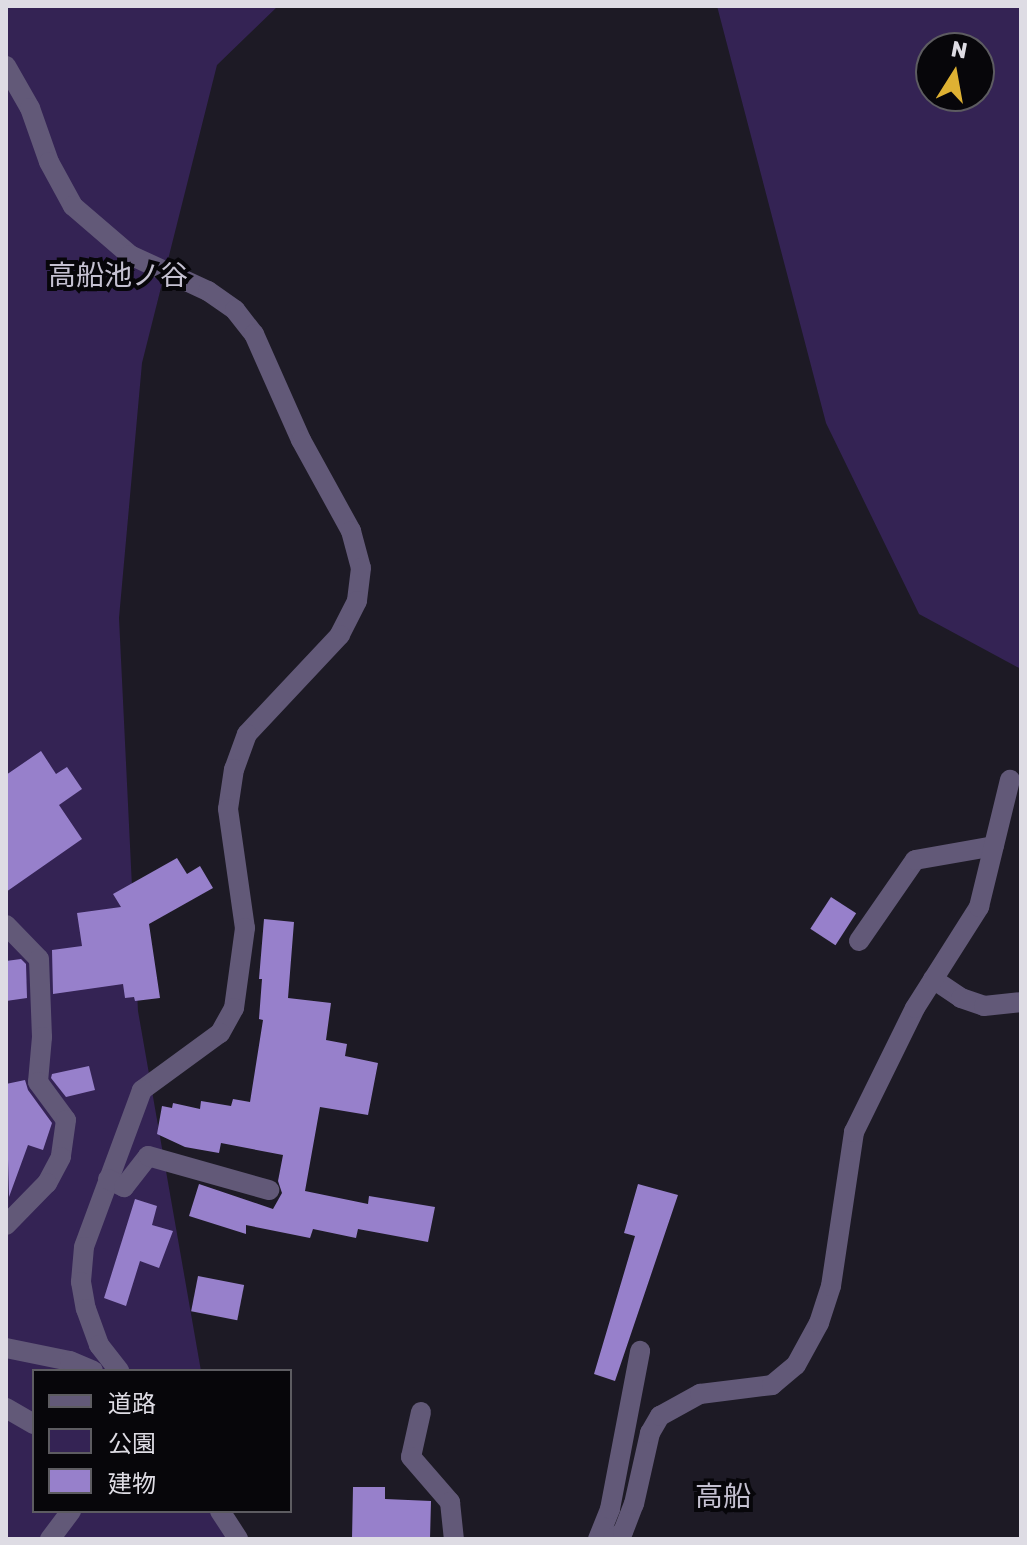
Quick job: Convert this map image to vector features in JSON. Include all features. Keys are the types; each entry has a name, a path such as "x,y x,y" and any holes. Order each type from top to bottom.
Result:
{"street":[{"path":"6,66 30,108 49,162 73,206 130,255 208,291 235,310 254,334 301,440 351,531 361,568 357,601 340,635 247,734 234,769 228,809 245,928 234,1008 220,1033 142,1090 84,1247 81,1282 99,1345 117,1369"},
{"path":"613,1539 623,1532 650,1433 660,1416 700,1394 772,1385 796,1365 819,1323 831,1286 854,1132 933,979 979,907 1010,780"},
{"path":"859,941 915,860 994,846"},
{"path":"6,925 39,959 43,1024 38,1082 66,1120 61,1157 47,1183 6,1225"},
{"path":"933,979 961,998 984,1006 1021,1002"},
{"path":"108,1179 124,1187 148,1156 269,1190"},
{"path":"6,1348 70,1361 88,1369"},
{"path":"598,1539 610,1509 640,1351"},
{"path":"6,1408 32,1423"},
{"path":"421,1412 411,1457 450,1502 454,1539"},
{"path":"50,1539 70,1513"},
{"path":"220,1513 222,1539"},
{"path":"221,1513 238,1539"}],"green space":[{"path":"6,6 278,6 217,65 142,363 119,618 138,1011 201,1369 32,1369 32,1513 224,1513 228,1539 6,1539"},
{"path":"717,6 1021,6 1021,669 919,614 826,423"}],"building":[{"path":"41,751 56,774 67,767 82,789 59,805 82,839 6,892 6,775"},
{"path":"177,858 187,874 200,866 213,888 149,924 160,998 135,1001 134,997 125,998 123,984 53,994 52,950 82,946 77,913 121,907 113,894"},
{"path":"831,897 856,913 835,945 810,929"},
{"path":"264,919 294,922 288,998 331,1003 326,1040 347,1044 345,1056 378,1063 368,1115 320,1107 305,1191 368,1204 369,1196 435,1207 428,1242 358,1229 356,1238 313,1229 310,1238 246,1225 246,1234 189,1216 199,1184 273,1209 282,1193 278,1181 283,1155 221,1143 219,1153 185,1147 157,1134 162,1106 172,1108 173,1103 200,1109 201,1101 231,1106 233,1099 250,1102 263,1020 259,1019 262,979 259,979"},
{"path":"21,959 26,964 27,998 6,1001 6,961"},
{"path":"89,1066 95,1090 66,1097 51,1078 52,1074"},
{"path":"25,1080 28,1090 52,1123 43,1150 28,1145 9,1197 6,1084"},
{"path":"638,1184 678,1195 615,1381 594,1374 635,1236 624,1233"},
{"path":"135,1199 157,1206 152,1225 173,1231 159,1268 140,1261 126,1306 104,1298"},
{"path":"198,1276 244,1285 237,1320 191,1311"},
{"path":"353,1487 385,1487 385,1499 431,1501 430,1539 352,1539"}],"district":[{"name":"高船池ノ谷","path":"118,276"},
{"name":"高船","path":"723,1497"}]}
